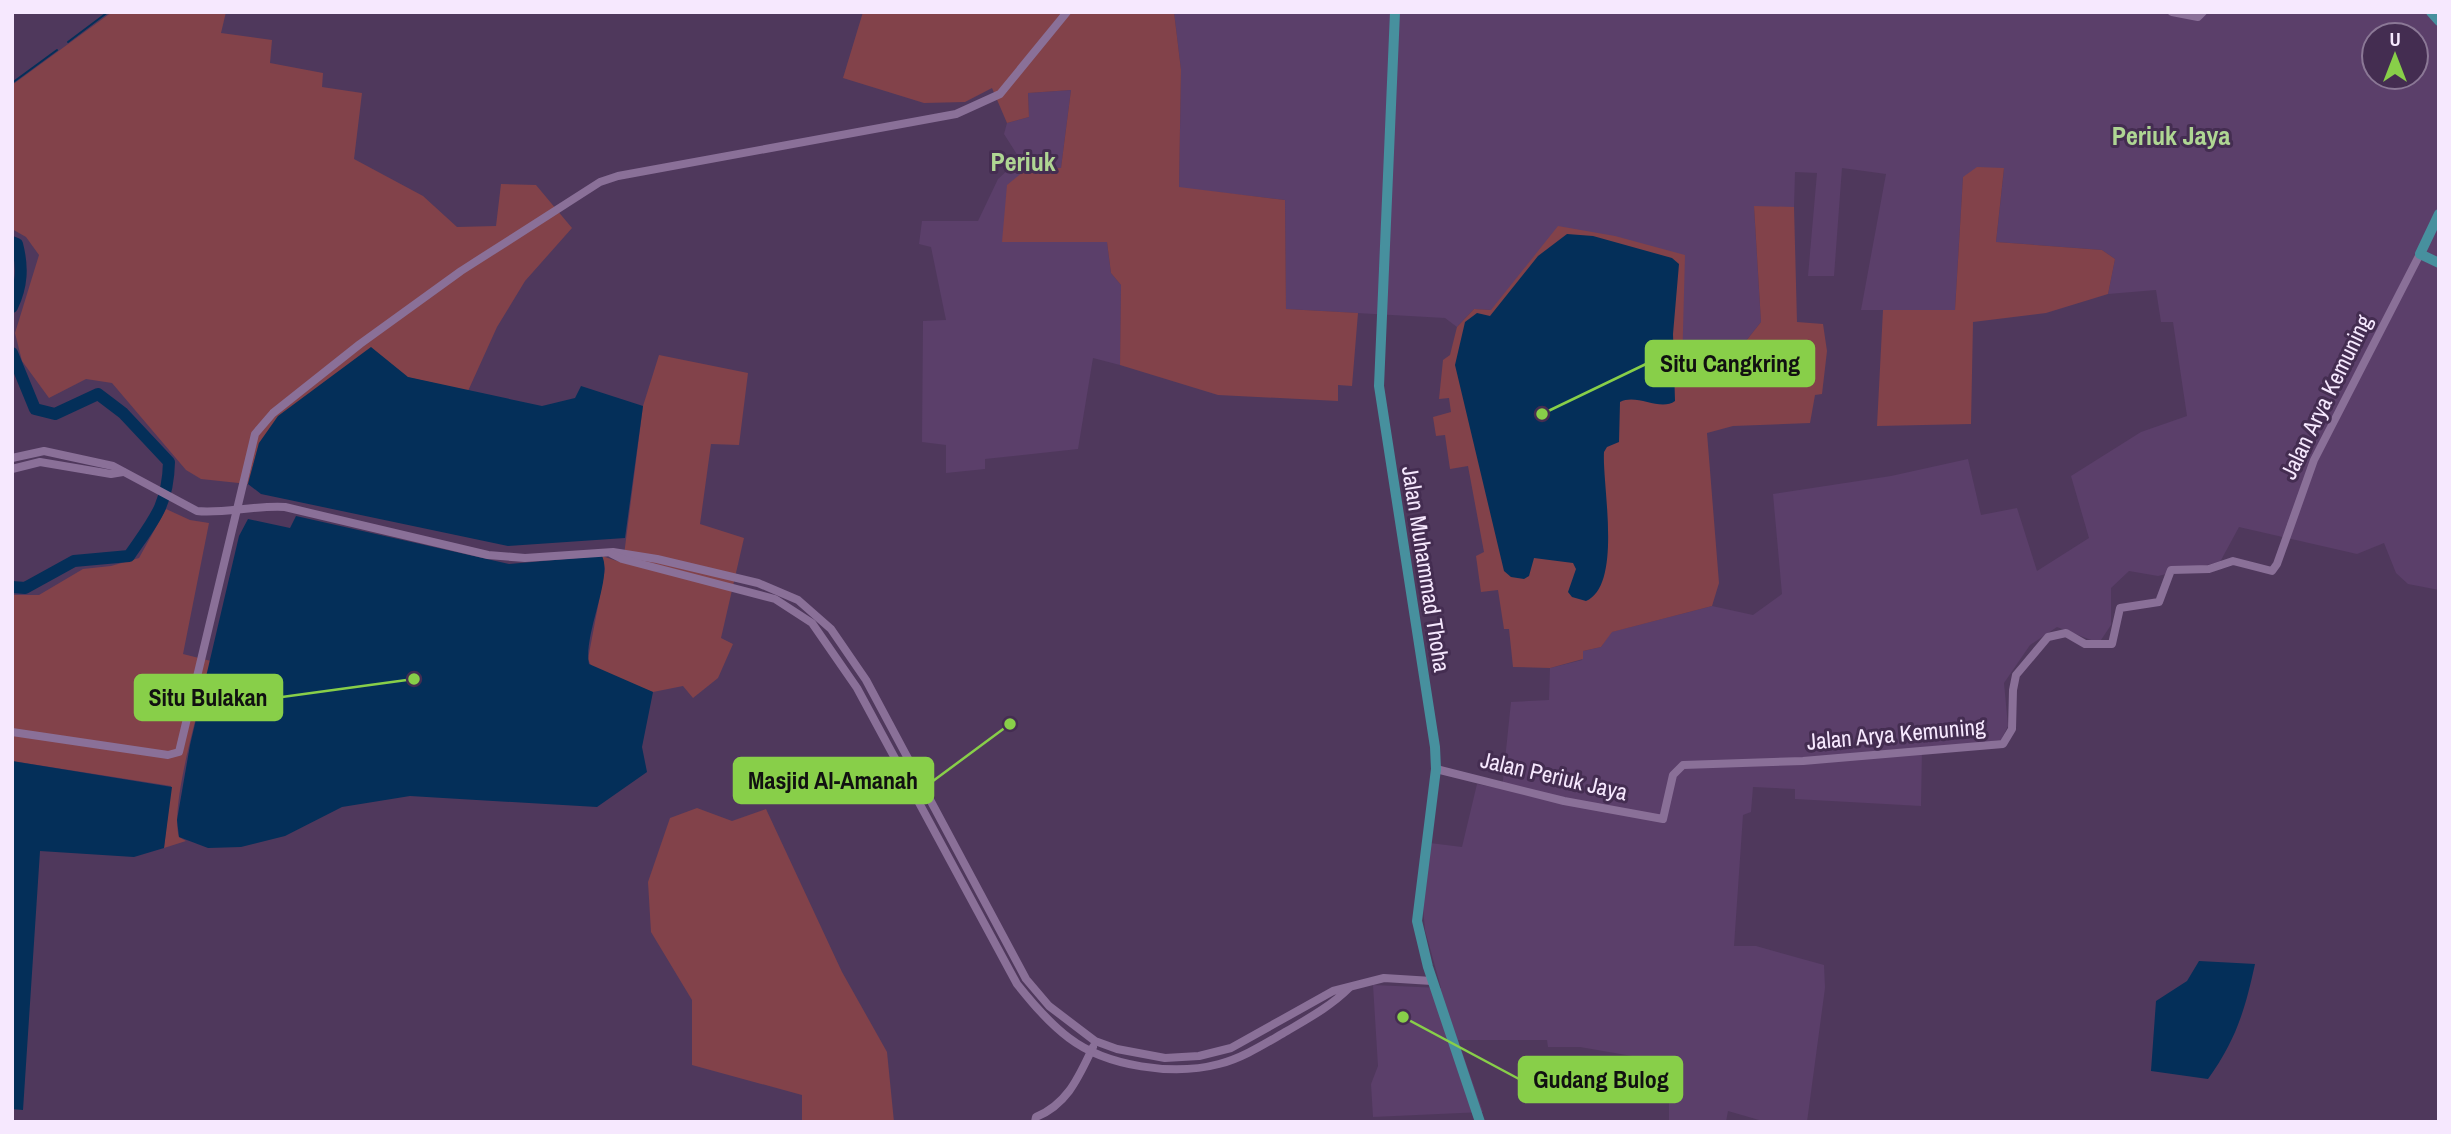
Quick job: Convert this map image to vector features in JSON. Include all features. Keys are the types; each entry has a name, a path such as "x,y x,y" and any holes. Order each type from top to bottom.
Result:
{"main road":[{"name":"Jalan Muhammad Thoha","path":"1395,12 1379,386 1436,769 1417,921 1432,981 1480,1122"},
{"path":"2431,12 2439,21"},
{"path":"2439,214 2420,254 2439,263"}],"street":[{"path":"12,732 168,755 179,752 255,434 267,419 339,360 450,279 597,184 618,176 956,114 1000,94 1067,12"},
{"path":"2172,12 2189,17 2198,17 2203,12"},
{"name":"Jalan Arya Kemuning","path":"1663,819 1673,775 1683,765 1803,761 2003,744 2012,729 2013,690 2017,675 2048,637 2066,633 2085,644 2112,644 2120,608 2159,602 2171,570 2209,569 2232,561 2272,571 2277,564 2314,460 2420,254"},
{"path":"12,458 44,451 113,466 190,509 208,512 237,508 285,507 488,555 526,558 609,552 657,559 798,600 831,629 866,680 1026,979 1049,1006 1095,1041 1149,1056 1199,1056 1231,1048 1333,991 1384,978 1432,981"},
{"path":"12,469 40,462 111,474 123,472"},
{"path":"738,584 793,608 812,623 857,688 1017,984 1037,1009 1070,1039 1091,1051 1127,1063 1165,1068 1219,1064 1278,1036 1338,999 1349,988"},
{"path":"793,608 798,600"},
{"name":"Jalan Periuk Jaya","path":"1436,769 1564,801 1663,819"},
{"path":"1035,1122 1036,1117 1055,1106 1075,1084 1095,1041"}],"shaded area":[{"path":"112,12 226,12 221,33 272,40 270,63 323,73 322,87 362,93 354,159 423,196 457,227 496,226 501,184 536,185 572,228 525,281 497,327 468,391 407,377 259,443 248,484 201,479 186,470 112,383 86,379 49,398 22,361 15,333 39,255 26,237 12,229 12,85"},
{"path":"863,12 1174,12 1181,70 1179,187 1285,200 1286,309 1358,313 1352,386 1338,385 1338,401 1218,395 1120,365 1121,285 1111,273 1107,242 1002,242 1007,185 1029,167 1061,168 1071,90 1028,93 1029,117 1007,123 992,88 965,102 924,103 843,78"},
{"path":"1174,12 2428,12 2439,23 2439,590 2408,584 2396,573 2384,543 2357,554 2239,527 2220,562 2158,576 2129,571 2111,588 2111,625 2099,643 2057,627 2030,645 2004,683 2008,726 2001,740 1922,749 1921,806 1795,799 1795,789 1753,787 1751,812 1743,815 1734,946 1756,946 1824,965 1825,988 1807,1122 1766,1122 1728,1111 1726,1122 1669,1122 1669,1066 1655,1060 1580,1047 1548,1047 1547,1040 1458,1040 1483,1112 1373,1117 1371,1084 1378,1066 1373,985 1441,988 1425,930 1422,896 1430,843 1462,847 1477,784 1502,789 1511,702 1549,700 1550,668 1582,660 1583,651 1601,647 1611,632 1712,606 1753,615 1782,594 1773,494 1891,476 1968,459 1981,515 2017,508 2037,571 2089,538 2071,476 2141,432 2187,416 2173,322 2161,322 2156,290 2108,294 2115,259 2102,250 1996,242 2004,169 1963,177 1955,310 1861,310 1886,174 1842,168 1834,276 1808,276 1817,173 1795,172 1794,207 1754,207 1761,322 1727,365 1682,369 1491,310 1474,309 1457,327 1445,318 1286,309 1285,200 1179,188 1181,70"},
{"path":"1071,90 1061,168 1029,167 1002,242 1107,242 1111,273 1121,285 1120,365 1093,358 1078,449 985,459 985,469 946,473 946,445 922,442 923,321 946,320 931,247 919,244 922,221 978,221 998,179 1020,159 1004,134 1007,123 1029,117 1028,93"},
{"path":"1977,167 2004,168 1996,242 2102,250 2115,259 2108,294 2046,313 1973,322 1971,424 1877,426 1883,310 1955,310 1963,177"},
{"path":"1754,206 1794,207 1797,322 1823,324 1827,351 1822,394 1815,395 1810,423 1733,426 1707,433 1719,583 1712,606 1612,632 1601,647 1583,651 1583,659 1550,668 1513,667 1509,629 1504,629 1498,590 1481,592 1476,556 1484,552 1468,466 1450,469 1445,435 1436,436 1433,417 1451,412 1449,398 1439,399 1443,360 1450,355 1457,327 1474,309 1491,310 1558,226 1615,236 1685,255 1682,368 1727,365 1761,322"},
{"path":"659,355 748,373 739,445 711,444 700,524 744,538 721,638 733,644 718,678 693,698 683,686 653,692 592,668 588,659 605,569 602,556 623,563 643,406"},
{"path":"166,509 190,520 209,523 183,654 211,661 182,777 177,822 179,837 186,841 164,848 171,786 12,761 12,595 39,595 83,569 111,566 139,558"},
{"path":"697,808 732,821 766,809 842,972 887,1052 894,1122 802,1122 802,1095 692,1065 692,1000 651,932 648,882 670,818"}],"water":[{"path":"1567,234 1593,236 1672,258 1679,264 1673,334 1675,401 1662,405 1634,400 1620,402 1619,442 1607,447 1604,452 1608,533 1604,576 1597,591 1586,601 1572,597 1568,592 1576,569 1573,563 1534,558 1529,576 1524,579 1511,577 1504,571 1455,365 1465,322 1477,313 1490,316 1538,256"},
{"path":"371,347 408,377 542,406 575,398 581,386 643,406 625,538 508,546 261,494 248,484 259,443 278,416"},
{"path":"296,516 509,564 602,556 604,578 590,638 589,664 653,692 642,747 647,772 597,807 410,796 342,807 285,836 241,847 208,848 179,837 177,820 190,745 239,536 248,519 290,528"},
{"path":"12,761 172,787 164,848 134,857 40,851 23,1110 12,1109"},
{"path":"2199,961 2255,964 2233,1038 2208,1079 2151,1071 2156,1001 2187,981"}],"waterway":[{"path":"68,42 108,12"},
{"path":"12,83 57,50"},
{"path":"12,242 17,244 21,269 20,284 12,307"},
{"path":"12,353 35,409 55,414 98,394 123,413 169,462 166,490 158,512 129,556 74,561 25,588 12,587"}],"place":[{"name":"Situ Cangkring","path":"1542,414"},
{"name":"Situ Bulakan","path":"414,679"},
{"name":"Masjid Al-Amanah","path":"1010,724"},
{"name":"Gudang Bulog","path":"1403,1017"}],"district":[{"name":"Periuk Jaya","path":"2171,136"},
{"name":"Periuk","path":"1023,162"}]}
